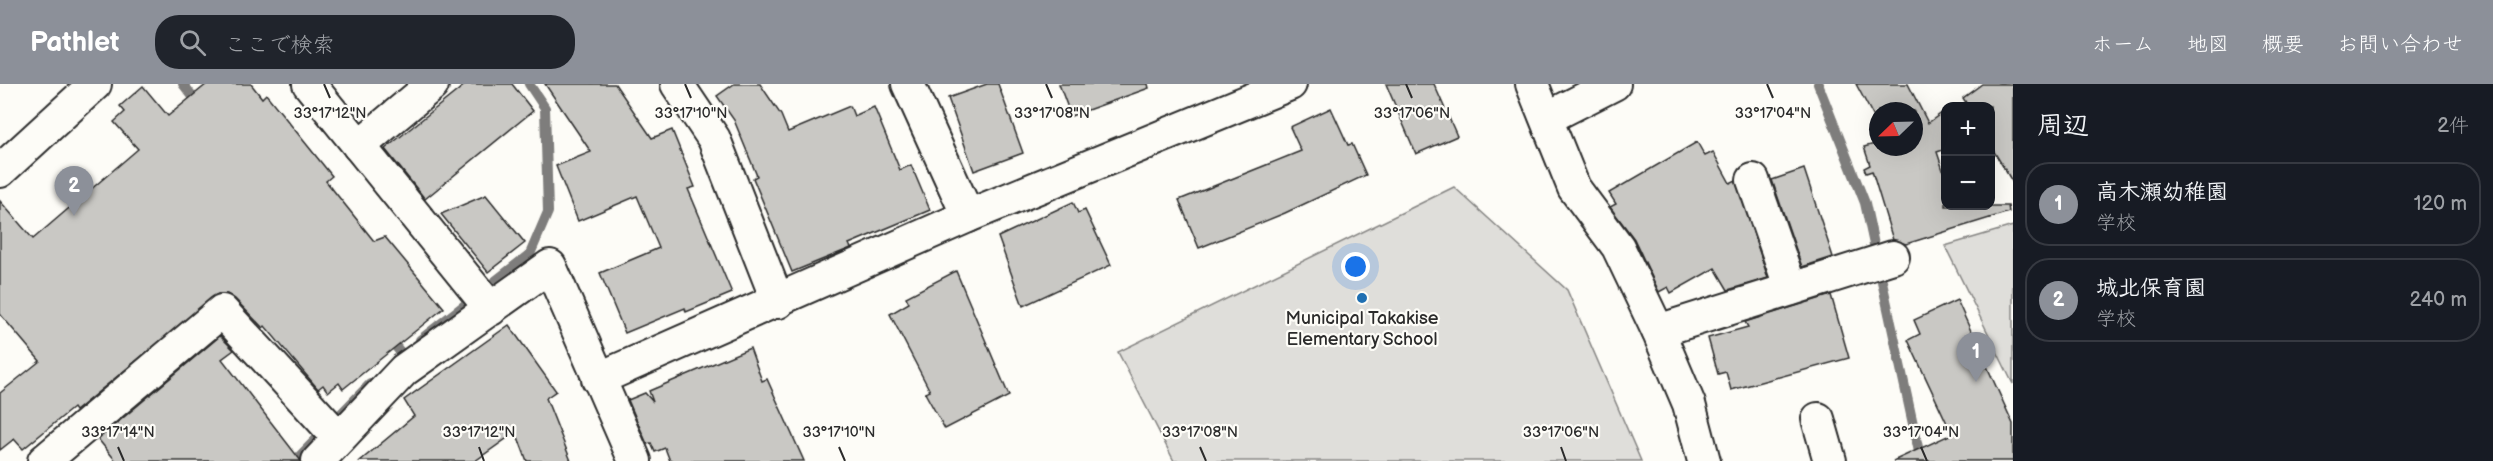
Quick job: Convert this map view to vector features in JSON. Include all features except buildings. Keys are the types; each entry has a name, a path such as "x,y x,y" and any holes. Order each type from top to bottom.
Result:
{"street":[{"path":"0,171 95,84"},
{"path":"309,84 483,298"},
{"path":"677,84 714,139 778,302"},
{"path":"908,84 968,216"},
{"path":"598,379 778,302 968,216 1290,84"},
{"path":"1532,84 1574,188 1618,247 1658,331 1689,404 1704,461"},
{"path":"1547,118 1614,84"},
{"path":"359,146 432,85"},
{"path":"1753,180 1791,289"},
{"path":"1658,331 1882,260"},
{"path":"318,461 330,428 404,370 483,298 550,267 635,461"},
{"path":"44,461 222,310 330,428"},
{"path":"1818,419 1821,459"}],"shaded area":[{"name":"Municipal Takakise Elementary School","path":"1454,187 1567,290 1641,461 1174,461 1118,352"},
{"path":"2013,226 2013,384 1945,246"}],"waterway":[{"path":"183,84 201,107"},
{"path":"420,340 530,254 548,212 545,108 529,84"},
{"path":"1818,84 1865,203 1921,461"},
{"path":"387,336 402,354"},
{"path":"295,461 370,384"}],"place":[{"name":"城北保育園","path":"74,216"},
{"name":"Municipal Takakise Elementary School","path":"1362,298"},
{"name":"高木瀬幼稚園","path":"1976,382"}]}
